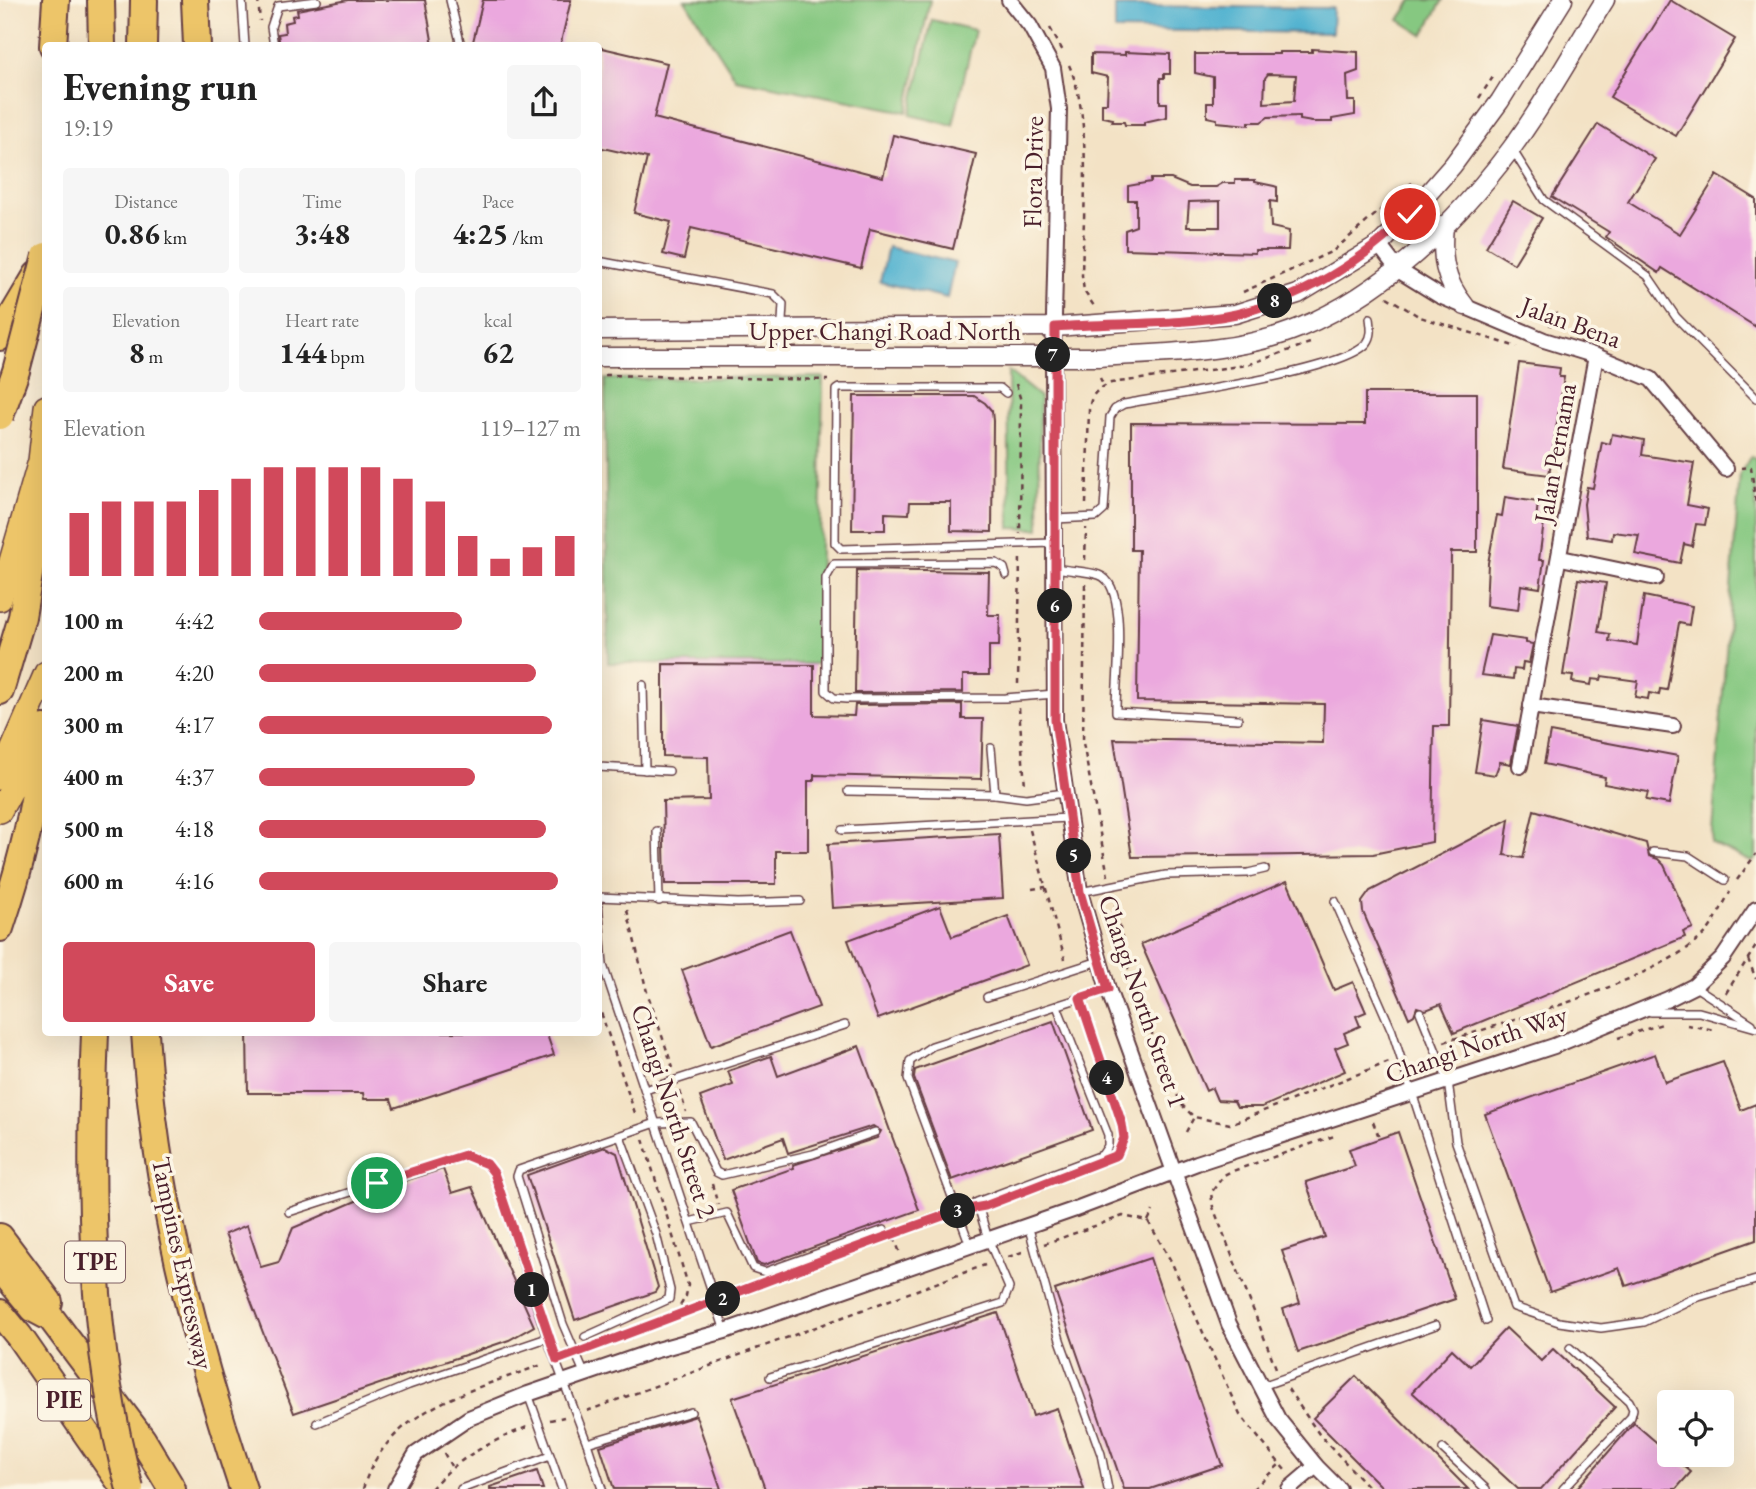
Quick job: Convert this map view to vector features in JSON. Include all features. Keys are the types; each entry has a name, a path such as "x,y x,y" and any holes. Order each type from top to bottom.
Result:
{"highway":[{"path":"53,42 56,0"},
{"path":"101,0 102,42"},
{"path":"144,0 144,42"},
{"path":"195,0 197,42"},
{"path":"0,337 42,268"},
{"path":"0,416 16,371 42,271"},
{"path":"0,353 26,334 42,331"},
{"path":"0,691 22,617 42,496"},
{"path":"0,928 21,864 35,800 42,749"},
{"name":"TPE","path":"95,1036 92,1208 99,1317 115,1436 127,1489"},
{"name":"Tampines Expressway","path":"145,1036 149,1094 172,1240 214,1403 243,1489"},
{"path":"0,1237 49,1301 51,1318"},
{"name":"PIE","path":"0,1268 34,1309 51,1318 142,1439 172,1489"},
{"name":"PIE","path":"0,1313 127,1489"}],"main road":[{"path":"0,599 40,461 42,443"},
{"path":"0,778 42,682"},
{"path":"0,811 42,733"}],"street":[{"name":"Flora Drive","path":"1009,0 1030,26 1053,68 1059,109 1053,358"},
{"name":"Upper Changi Road North","path":"602,330 1055,327 1235,314 1298,294 1379,245 1453,166 1500,101 1563,0"},
{"name":"Upper Changi Road North","path":"602,357 1053,358 1180,352 1232,345 1297,329 1366,295 1398,270 1444,225 1512,148 1605,0"},
{"path":"1444,225 1442,261 1453,291 1465,306"},
{"name":"Jalan Bena","path":"1379,245 1398,270 1417,284 1544,340 1597,356 1651,379 1661,387 1726,470"},
{"name":"Jalan Pernama","path":"1520,766 1597,356"},
{"name":"Changi North Street 1","path":"1053,358 1055,720 1080,892 1108,989 1229,1324 1278,1419 1316,1466 1339,1489"},
{"name":"Jalan Pernama","path":"1561,558 1656,578"},
{"path":"1531,706 1673,726"},
{"name":"Changi North Way","path":"396,1489 416,1454 469,1418 528,1394 725,1331 1175,1171 1554,1046 1627,1015 1694,986 1723,958 1756,909"},
{"path":"1292,1486 1316,1466"}],"lane":[{"path":"242,0 245,42"},
{"path":"450,0 460,42"},
{"path":"273,42 271,27 278,6 317,1"},
{"path":"1512,148 1544,200 1648,276 1676,317 1756,398"},
{"path":"602,262 773,294 783,304 780,356"},
{"path":"1055,519 1096,517 1104,510 1110,417 1115,409 1160,397 1220,388 1331,361 1365,346 1372,334 1370,318"},
{"path":"1006,393 1000,388 839,387 835,543 841,549 1055,543"},
{"path":"1006,575 1004,568 996,562 834,564 826,578 826,691 834,698 846,699 1018,697 1055,694"},
{"path":"1056,568 1101,575 1115,589 1118,607 1116,712 1238,719"},
{"path":"643,685 645,770"},
{"path":"991,748 995,794"},
{"path":"602,767 668,771"},
{"path":"848,791 995,794 1026,798 1065,793"},
{"path":"842,830 1068,818"},
{"path":"657,831 659,901"},
{"path":"1653,852 1688,856 1725,880"},
{"path":"1080,892 1166,875 1248,873 1265,869"},
{"path":"602,899 738,903 800,901"},
{"path":"1335,901 1401,1057 1486,1321"},
{"name":"Changi North Street 2","path":"602,952 603,965 725,1331"},
{"path":"987,997 1100,961"},
{"path":"1694,986 1756,1027"},
{"path":"970,1245 908,1079 909,1061 932,1046 1108,989"},
{"path":"770,1377 1003,1303 1009,1288 988,1239 978,1201 1077,1166 1102,1155 1108,1146 1108,1135 1057,1006"},
{"path":"1627,1015 1666,1010 1699,1012 1756,1027"},
{"path":"1420,1012 1436,1045 1448,1081 1456,1142 1514,1307 1559,1322 1601,1328 1644,1322 1692,1299 1756,1280"},
{"path":"645,1090 845,1025"},
{"path":"585,1375 563,1324 517,1176 519,1170 656,1123 689,1121 716,1172 722,1175 813,1154 875,1132"},
{"path":"585,1337 669,1299 670,1290 656,1234 621,1136"},
{"path":"289,1212 465,1155 477,1157 487,1164 494,1173 547,1338 602,1489"},
{"path":"689,1222 728,1214 753,1268 765,1272 884,1230"},
{"path":"1028,1224 1059,1340 1101,1454 1108,1489"},
{"path":"1261,1386 1436,1325"},
{"path":"317,1423 409,1385 547,1338"},
{"path":"1563,1489 1631,1417 1633,1409 1629,1401 1570,1349"},
{"path":"528,1394 562,1489"},
{"path":"587,1443 691,1412"},
{"path":"1443,1449 1486,1489"},
{"path":"461,1489 550,1456"}],"path":[{"path":"1044,20 1057,38 1075,78 1082,126 1083,284 1089,302 1098,309"},
{"path":"1472,108 1495,74"},
{"path":"1240,293 1333,251 1419,177"},
{"path":"1381,300 1387,296 1420,317 1517,347"},
{"path":"1313,342 1247,365 1104,386 1091,396 1086,518 1083,743 1132,985 1181,1104 1194,1117 1230,1124 1401,1057"},
{"path":"602,374 609,378 837,380"},
{"path":"1100,377 1104,386"},
{"path":"1018,378 1012,382 1021,401 1018,697 1026,798"},
{"path":"1726,470 1751,467 1756,505"},
{"path":"1027,820 1068,969"},
{"path":"1436,1045 1564,1002 1665,962 1709,929 1756,854"},
{"path":"1032,889 1046,887"},
{"path":"624,900 647,992 689,1121"},
{"path":"1719,1002 1756,946"},
{"path":"1748,959 1756,979"},
{"path":"1080,998 1122,1124 1124,1138 1117,1155"},
{"path":"1615,1039 1699,1012"},
{"path":"602,1016 688,1285 686,1296 673,1318"},
{"path":"1682,1024 1719,1031"},
{"path":"1186,1132 1194,1117"},
{"path":"1379,1137 1373,1122 1384,1118"},
{"path":"1334,1136 1230,1172 1224,1175 1211,1193 1213,1207 1281,1379 1319,1434 1370,1489"},
{"path":"1121,1150 1129,1149"},
{"path":"710,1177 720,1214"},
{"path":"1206,1191 1211,1193"},
{"path":"906,1266 892,1234 957,1211"},
{"path":"1147,1221 1153,1211"},
{"path":"430,1489 451,1465 499,1438 538,1422 576,1415 1123,1216 1147,1221 1171,1261 1240,1415 1280,1464 1292,1486"},
{"path":"608,1341 716,1303 763,1282 756,1279"},
{"path":"363,1489 367,1474 388,1440 407,1423 438,1403 557,1360"},
{"path":"1253,1489 1280,1464"}],"green space":[{"path":"685,0 930,0 907,112 736,79"},
{"path":"1412,0 1443,0 1423,35 1399,20"},
{"path":"932,20 975,30 953,125 910,115"},
{"path":"1008,371 1040,397 1039,529 1010,528"},
{"path":"823,377 818,664 608,663 605,379"},
{"path":"1751,456 1756,460 1756,857 1752,862 1711,843 1740,474"}],"water":[{"path":"1115,6 1333,8 1332,33 1115,30"},
{"path":"888,247 955,263 947,298 880,282"}],"building":[{"path":"348,0 425,0 432,42 279,42 278,34 285,33 284,23 293,21 292,16 298,15 297,10"},
{"path":"483,0 571,0 561,42 473,42"},
{"path":"1670,0 1735,39 1676,136 1610,97"},
{"path":"602,48 667,63 654,118 883,177 893,135 976,154 953,249 870,229 861,268 691,228 684,259 663,254 671,222 634,213 647,158 602,148"},
{"path":"1312,49 1358,52 1358,71 1347,75 1348,101 1355,101 1355,115 1332,119 1332,122 1300,120 1300,116 1268,117 1261,122 1249,122 1249,125 1217,122 1217,119 1207,117 1207,103 1213,103 1213,77 1195,73 1195,54 1312,52","holes":["1268,74 1296,75 1294,101 1264,103 1265,78"]},
{"path":"1125,52 1170,54 1170,74 1164,74 1164,78 1160,78 1160,103 1167,103 1167,117 1144,122 1144,125 1125,125 1124,122 1112,122 1113,119 1102,117 1102,103 1107,103 1108,77 1091,73 1091,54 1125,55"},
{"path":"1598,124 1655,159 1628,202 1680,234 1717,175 1756,199 1756,327 1662,268 1659,273 1606,237 1609,232 1552,197"},
{"path":"1151,179 1171,179 1190,187 1216,187 1223,183 1235,183 1235,180 1255,180 1277,187 1277,202 1270,201 1271,227 1289,231 1288,250 1255,250 1255,253 1125,249 1125,230 1136,226 1136,200 1128,200 1128,186 1151,182","holes":["1220,201 1220,227 1187,227 1189,202"]},
{"path":"1513,201 1542,218 1514,264 1486,247"},
{"path":"1519,363 1560,368 1559,377 1564,377 1549,475 1503,469"},
{"path":"1365,393 1477,393 1477,552 1451,552 1449,726 1434,726 1432,842 1373,854 1132,857 1114,739 1323,743 1324,704 1137,701 1139,550 1131,550 1131,423 1365,424"},
{"path":"854,396 974,396 985,403 992,411 993,421 992,532 951,531 951,502 910,502 909,514 885,513 885,530 852,530"},
{"path":"1612,434 1644,440 1642,455 1694,463 1687,505 1708,509 1705,525 1696,524 1692,546 1684,544 1680,563 1635,554 1639,535 1613,532 1612,540 1587,536 1584,504 1587,487 1593,488 1602,442 1610,444"},
{"path":"1505,497 1538,502 1536,521 1544,522 1539,560 1544,560 1540,588 1521,585 1518,610 1486,606 1488,563 1497,515 1502,516"},
{"path":"857,570 989,572 988,615 1000,615 999,646 989,646 989,675 963,675 963,692 855,693"},
{"path":"1578,579 1606,583 1598,632 1610,634 1609,641 1637,645 1644,596 1692,606 1689,625 1679,623 1667,690 1660,689 1659,695 1649,693 1648,699 1635,697 1638,681 1602,676 1601,680 1592,679 1591,685 1572,682 1573,676 1563,675"},
{"path":"1490,635 1526,640 1526,643 1533,644 1529,663 1523,662 1522,670 1514,669 1513,679 1481,675"},
{"path":"663,664 814,665 814,715 854,716 855,705 962,704 962,719 983,719 981,779 814,775 814,781 808,781 808,851 776,851 776,884 665,884 663,801 709,800 708,757 663,756"},
{"path":"1483,720 1518,726 1511,764 1500,762 1495,775 1475,772"},
{"path":"1550,732 1678,756 1669,804 1646,800 1648,792 1604,784 1605,777 1544,764"},
{"path":"1534,810 1646,843 1649,856 1664,865 1693,928 1683,932 1685,937 1454,1033 1441,1004 1426,1010 1417,1007 1414,1015 1409,1018 1363,912 1362,902 1370,891 1509,819 1504,855 1523,858"},
{"path":"999,834 1003,898 832,908 828,844"},
{"path":"1287,881 1334,990 1353,982 1366,1012 1356,1016 1360,1026 1344,1033 1348,1043 1335,1048 1345,1071 1262,1107 1237,1107 1234,1101 1217,1100 1212,1088 1206,1091 1141,944"},
{"path":"940,906 952,937 1008,916 1027,965 878,1019 848,940"},
{"path":"790,930 819,1007 711,1046 682,970"},
{"path":"1053,1021 1092,1130 952,1180 914,1078 915,1070"},
{"path":"247,1036 547,1036 554,1055 394,1108 391,1099 364,1099 363,1093 248,1093"},
{"path":"859,1046 919,1210 764,1265 757,1263 731,1190 794,1168 793,1165 877,1138 881,1131 873,1126 788,1153 783,1138 723,1160 700,1097 733,1085 728,1071 771,1056 778,1076"},
{"path":"1655,1054 1665,1082 1723,1062 1741,1110 1756,1104 1756,1240 1626,1286 1619,1268 1550,1292 1485,1114"},
{"path":"1398,1132 1455,1299 1298,1352 1283,1309 1300,1303 1282,1251 1325,1237 1306,1182 1355,1166 1349,1149"},
{"path":"605,1147 617,1153 658,1287 655,1292 575,1320 527,1175"},
{"path":"443,1169 452,1193 472,1187 534,1326 509,1340 294,1413 225,1234 247,1225 261,1267 279,1262 293,1228 398,1183"},
{"path":"1150,1258 1222,1465 1150,1489 1124,1489 1055,1290"},
{"path":"998,1313 1033,1416 1057,1408 1084,1489 765,1489 732,1398"},
{"path":"1506,1328 1541,1361 1553,1349 1615,1407 1541,1489 1518,1489 1412,1392 1452,1349 1470,1366"},
{"path":"1356,1376 1468,1489 1384,1489 1313,1418"},
{"path":"696,1416 721,1489 614,1489 600,1446"},
{"path":"1634,1423 1657,1443 1657,1467 1685,1467 1691,1472 1676,1489 1576,1489"},
{"path":"537,1471 543,1489 490,1489 490,1487"}],"route":[{"path":"377,1183 465,1155 477,1157 487,1164 494,1173 547,1338 557,1360 716,1303 799,1267 957,1211 985,1206 1110,1160 1117,1155 1123,1146 1122,1124 1080,998 1108,989 1080,892 1055,720 1055,327 1235,314 1298,294 1379,245 1410,214"}]}
